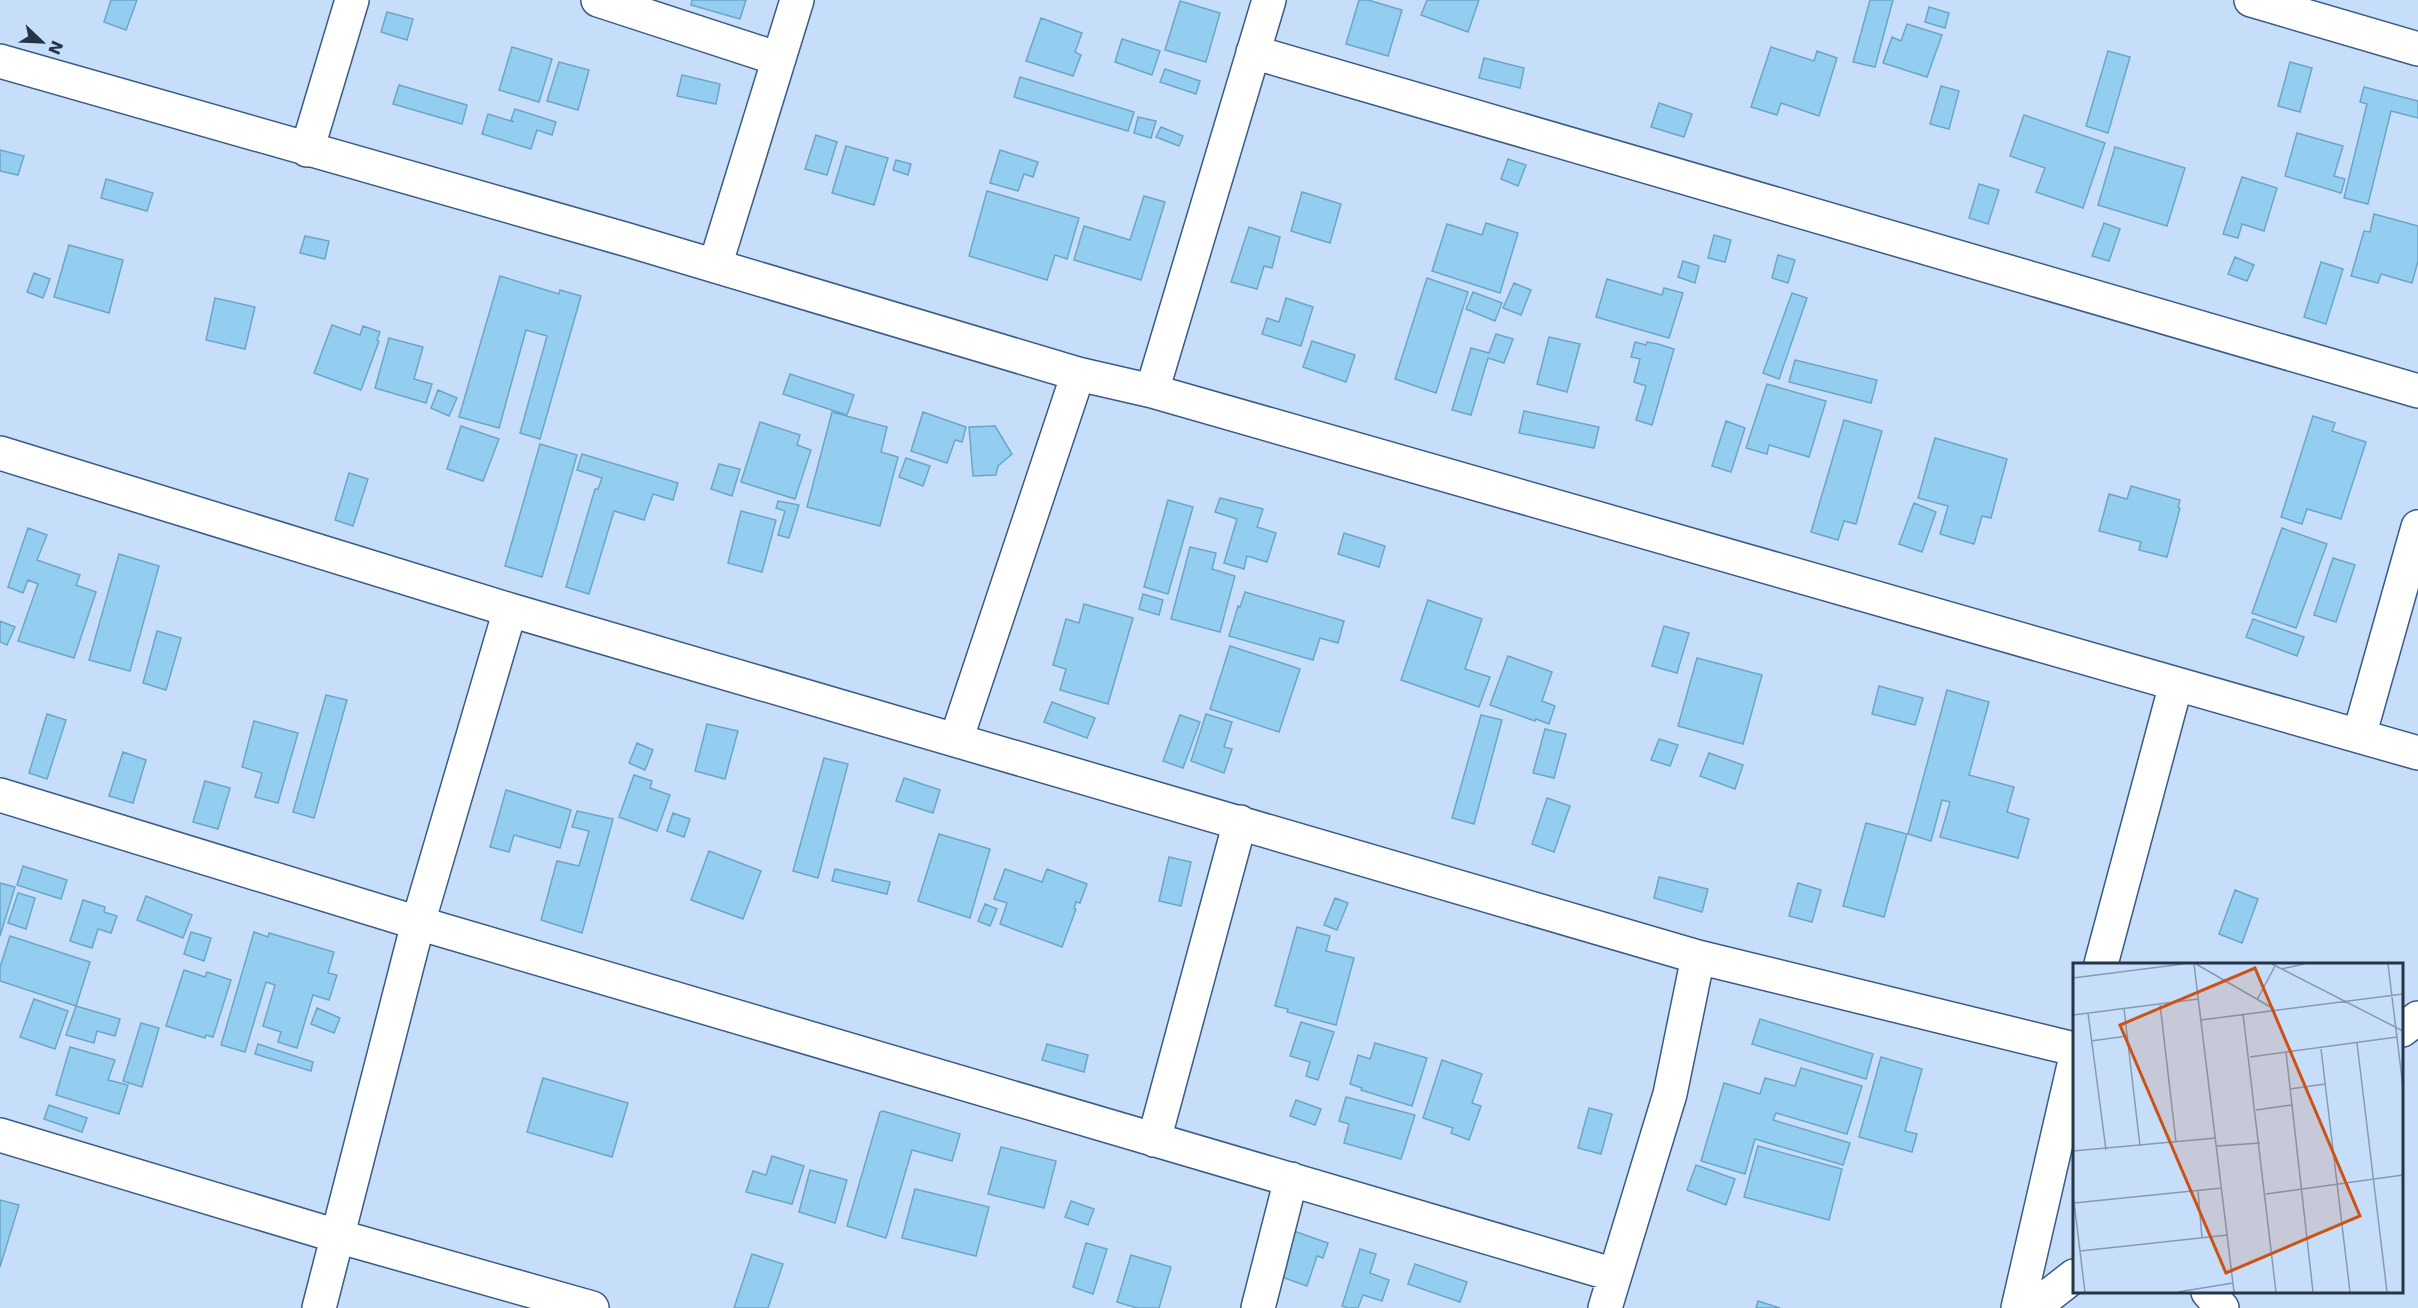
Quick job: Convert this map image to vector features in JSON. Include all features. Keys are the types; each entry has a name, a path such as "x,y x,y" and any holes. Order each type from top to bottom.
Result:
{"street":[{"path":"307,150 352,0"},
{"path":"598,0 779,59"},
{"path":"715,266 797,0"},
{"path":"1152,392 1269,0"},
{"path":"2251,0 2306,8 2418,49"},
{"path":"1253,52 2418,391"},
{"path":"0,61 715,266 1078,374 1152,392 2418,753"},
{"path":"956,740 1078,374"},
{"path":"0,453 510,610 1698,957 2073,1049"},
{"path":"2359,736 2418,527"},
{"path":"319,1308 418,923 510,610"},
{"path":"2101,963 2176,684"},
{"path":"0,795 418,923 1615,1275"},
{"path":"1154,1140 1240,822"},
{"path":"1605,1308 1670,1094 1698,957"},
{"path":"2403,1029 2418,1018"},
{"path":"2018,1308 2073,1069"},
{"path":"0,1135 337,1236 592,1308"},
{"path":"1258,1308 1291,1179"},
{"path":"2033,1308 2073,1277"},
{"path":"2209,1293 2222,1308"}],"building":[{"path":"111,0 137,0 126,30 104,22"},
{"path":"692,0 746,0 740,19 691,5"},
{"path":"1359,0 1368,0 1402,10 1388,56 1346,44"},
{"path":"1427,0 1479,0 1468,32 1421,15"},
{"path":"1870,0 1893,0 1875,67 1853,62"},
{"path":"1180,1 1220,13 1206,62 1165,50"},
{"path":"1929,7 1949,13 1945,28 1925,22"},
{"path":"387,12 413,19 407,40 381,32"},
{"path":"1041,18 1082,33 1075,52 1081,55 1073,76 1026,61"},
{"path":"1907,24 1942,35 1927,77 1883,63 1892,37 1901,41"},
{"path":"1122,39 1160,51 1152,75 1115,62"},
{"path":"512,47 552,59 539,102 499,90"},
{"path":"1771,47 1814,61 1817,51 1837,58 1819,116 1781,103 1777,115 1751,107"},
{"path":"2108,51 2130,57 2108,133 2086,126"},
{"path":"1484,58 1524,68 1520,88 1479,78"},
{"path":"559,62 589,70 578,110 547,101"},
{"path":"2290,62 2312,68 2300,112 2278,106"},
{"path":"1165,69 1200,81 1196,94 1160,82"},
{"path":"682,75 720,84 716,104 677,96"},
{"path":"1020,77 1134,112 1128,131 1014,97"},
{"path":"399,85 467,105 462,124 393,104"},
{"path":"1941,86 1959,91 1949,129 1930,124"},
{"path":"2364,87 2418,101 2418,118 2391,111 2368,204 2344,198 2367,104 2360,102"},
{"path":"1659,103 1692,114 1684,137 1651,127"},
{"path":"515,109 556,122 552,135 537,130 531,149 482,134 488,114 514,122 511,120"},
{"path":"2024,115 2105,143 2083,208 2036,192 2045,168 2010,156"},
{"path":"1138,117 1156,121 1151,138 1134,133"},
{"path":"1161,127 1183,136 1179,146 1156,137"},
{"path":"2297,133 2343,146 2334,176 2345,179 2341,193 2285,176"},
{"path":"816,135 837,142 827,175 805,169"},
{"path":"846,146 888,158 874,205 832,193"},
{"path":"2115,147 2185,168 2167,226 2098,205"},
{"path":"0,150 24,156 18,175 0,171"},
{"path":"1000,150 1038,162 1033,177 1024,174 1018,191 990,183"},
{"path":"1508,159 1526,165 1518,186 1501,179"},
{"path":"896,160 911,164 908,175 893,170"},
{"path":"2242,177 2277,188 2264,231 2242,224 2238,238 2223,234"},
{"path":"106,179 153,193 147,211 101,198"},
{"path":"1979,184 1999,190 1988,224 1969,218"},
{"path":"987,191 1079,218 1067,259 1055,255 1047,280 969,256"},
{"path":"1302,192 1341,204 1330,243 1291,231"},
{"path":"1144,196 1165,202 1141,280 1074,260 1084,226 1130,240"},
{"path":"2374,214 2418,226 2418,261 2412,283 2381,274 2378,283 2351,276 2364,231 2370,232"},
{"path":"1486,223 1518,233 1500,293 1432,271 1447,224 1482,235"},
{"path":"2104,223 2120,229 2109,261 2092,256"},
{"path":"1249,227 1280,237 1272,268 1264,266 1257,289 1231,282"},
{"path":"1714,235 1731,240 1725,262 1708,258"},
{"path":"305,236 329,241 325,259 300,253"},
{"path":"69,245 123,260 109,313 54,297"},
{"path":"1778,255 1795,260 1788,283 1772,278"},
{"path":"2235,257 2254,265 2247,281 2228,274"},
{"path":"1683,261 1699,266 1695,283 1678,277"},
{"path":"2321,262 2343,269 2326,324 2304,317"},
{"path":"34,273 50,279 43,298 27,292"},
{"path":"500,276 559,294 560,290 581,296 540,439 520,433 547,336 526,330 499,428 459,417"},
{"path":"1427,278 1468,292 1436,393 1395,379"},
{"path":"1607,279 1662,295 1664,288 1683,293 1669,338 1596,317"},
{"path":"1514,283 1531,290 1521,315 1503,308"},
{"path":"1473,292 1502,303 1495,321 1466,309"},
{"path":"1792,293 1807,298 1779,379 1763,373"},
{"path":"215,298 255,307 245,349 206,340"},
{"path":"1286,298 1313,307 1301,346 1262,334 1267,318 1279,322"},
{"path":"332,325 360,335 363,326 380,332 377,340 379,341 361,390 314,373"},
{"path":"1496,334 1513,339 1504,363 1488,358 1471,415 1452,410 1471,348 1489,353"},
{"path":"1549,337 1580,344 1567,392 1537,384"},
{"path":"389,338 423,347 414,379 432,384 426,403 375,388"},
{"path":"1312,341 1355,355 1346,382 1303,367"},
{"path":"1635,342 1646,345 1647,342 1674,349 1652,425 1636,420 1646,386 1634,382 1640,359 1631,357"},
{"path":"1795,360 1877,380 1871,403 1789,382"},
{"path":"790,374 854,395 847,415 783,394"},
{"path":"1767,384 1826,401 1809,457 1769,445 1767,454 1746,448"},
{"path":"438,390 457,398 449,416 431,408"},
{"path":"1524,411 1599,427 1594,448 1519,433"},
{"path":"832,412 887,427 881,452 898,457 880,526 807,507"},
{"path":"923,412 966,427 962,442 955,440 947,463 911,451"},
{"path":"2313,416 2335,423 2332,431 2366,442 2341,519 2307,509 2302,524 2281,517"},
{"path":"1844,420 1882,431 1856,524 1844,521 1838,540 1811,532"},
{"path":"1726,421 1745,428 1731,472 1712,466"},
{"path":"760,422 800,435 797,445 811,450 795,499 741,482"},
{"path":"461,426 499,439 483,481 447,469"},
{"path":"995,426 1012,454 998,466 996,475 973,476 969,427"},
{"path":"1935,438 2007,459 1991,518 1982,516 1974,544 1940,534 1948,506 1918,498"},
{"path":"540,444 577,455 542,577 505,566"},
{"path":"582,454 678,483 673,500 653,494 644,520 614,511 589,594 566,587 595,489 598,489 602,478 577,470"},
{"path":"906,458 930,466 923,486 899,477"},
{"path":"719,464 740,469 732,496 711,489"},
{"path":"349,473 368,479 353,526 335,520"},
{"path":"2131,486 2180,500 2167,557 2139,550 2141,542 2099,531 2109,494 2127,499"},
{"path":"1220,498 1263,509 1257,527 1276,533 1267,562 1247,556 1244,569 1224,563 1237,519 1215,512"},
{"path":"1168,500 1193,507 1168,594 1144,587"},
{"path":"778,501 799,505 789,538 778,535 785,511 776,508"},
{"path":"1914,503 1936,512 1922,552 1899,544"},
{"path":"741,511 776,520 762,572 728,563"},
{"path":"28,528 47,535 37,560 80,575 76,585 96,592 74,658 18,641 38,584 28,580 23,593 8,587"},
{"path":"2282,528 2327,544 2296,628 2252,613"},
{"path":"1344,533 1385,546 1379,567 1338,554"},
{"path":"1190,547 1216,553 1212,569 1235,576 1220,632 1171,619"},
{"path":"119,554 159,566 130,671 89,660"},
{"path":"2333,558 2355,565 2336,622 2314,615"},
{"path":"1245,592 1344,621 1338,643 1320,638 1313,660 1229,636"},
{"path":"1143,594 1163,600 1159,615 1139,609"},
{"path":"1428,600 1482,619 1465,669 1490,677 1479,707 1401,680"},
{"path":"1084,604 1133,618 1108,704 1060,690 1066,669 1053,665 1066,619 1079,623"},
{"path":"2253,619 2304,637 2297,656 2246,637"},
{"path":"0,621 15,627 7,645 0,642"},
{"path":"1664,626 1689,633 1677,673 1652,666"},
{"path":"157,631 181,638 166,690 143,683"},
{"path":"1230,646 1300,669 1279,732 1210,709"},
{"path":"1508,656 1552,672 1542,701 1555,706 1549,724 1490,705"},
{"path":"1697,658 1762,675 1743,744 1678,726"},
{"path":"1879,686 1923,698 1915,725 1872,714"},
{"path":"1947,690 1989,702 1969,775 2014,787 2007,812 2029,819 2018,858 1940,837 1950,802 1942,800 1931,841 1908,834"},
{"path":"326,695 347,700 314,818 293,812"},
{"path":"1052,702 1095,718 1087,738 1044,722"},
{"path":"47,714 66,720 47,779 29,773"},
{"path":"1206,714 1232,722 1224,747 1232,749 1224,773 1191,761"},
{"path":"1180,715 1200,722 1183,768 1163,761"},
{"path":"1481,715 1502,720 1474,824 1452,818"},
{"path":"254,721 298,733 278,803 255,797 262,773 242,767"},
{"path":"707,724 738,731 725,779 695,771"},
{"path":"1545,729 1566,734 1554,778 1533,773"},
{"path":"1659,739 1678,745 1670,766 1651,760"},
{"path":"637,743 653,750 645,770 629,763"},
{"path":"123,752 146,760 133,803 109,796"},
{"path":"1709,753 1743,765 1735,789 1700,776"},
{"path":"824,758 848,764 818,878 793,871"},
{"path":"634,775 652,781 650,788 670,795 657,831 619,817"},
{"path":"904,778 940,790 933,813 896,801"},
{"path":"205,781 230,788 218,829 193,822"},
{"path":"506,790 571,810 560,848 514,835 509,852 490,847"},
{"path":"1547,798 1570,806 1554,852 1532,844"},
{"path":"577,811 613,819 582,933 541,920 557,861 579,866 589,831 572,827"},
{"path":"673,813 690,819 684,837 667,831"},
{"path":"1866,823 1907,834 1884,917 1843,906"},
{"path":"939,834 990,849 970,918 918,901"},
{"path":"709,851 761,871 743,919 691,900"},
{"path":"1169,857 1191,862 1181,906 1159,901"},
{"path":"23,866 67,880 61,899 17,885"},
{"path":"835,869 890,882 887,894 832,881"},
{"path":"1005,869 1042,882 1047,869 1087,884 1080,903 1076,902 1074,908 1076,909 1062,947 1000,924 1007,903 994,899"},
{"path":"1659,877 1708,889 1702,912 1654,898"},
{"path":"0,883 15,887 0,936"},
{"path":"1798,883 1821,890 1812,922 1789,916"},
{"path":"2235,890 2258,899 2242,943 2219,934"},
{"path":"18,893 35,898 26,929 8,923"},
{"path":"146,896 192,915 183,938 137,920"},
{"path":"1335,898 1348,903 1337,930 1324,925"},
{"path":"83,900 105,907 104,912 117,916 111,933 98,929 92,948 70,941"},
{"path":"985,904 997,909 990,926 978,921"},
{"path":"1297,927 1330,936 1326,951 1354,958 1336,1025 1287,1012 1288,1009 1275,1006"},
{"path":"191,932 211,938 204,961 184,954"},
{"path":"254,932 268,937 269,933 334,952 328,973 337,975 329,1000 313,995 297,1048 278,1042 281,1032 263,1026 275,985 266,982 245,1052 221,1045"},
{"path":"10,936 90,962 76,1006 0,981 0,967"},
{"path":"184,970 205,977 207,972 231,980 213,1037 206,1035 205,1038 166,1026"},
{"path":"34,999 68,1011 55,1049 20,1037"},
{"path":"76,1006 120,1019 115,1036 97,1031 94,1043 66,1035"},
{"path":"317,1008 340,1018 334,1033 311,1024"},
{"path":"1760,1019 1873,1054 1866,1079 1752,1044"},
{"path":"1301,1022 1334,1032 1318,1080 1306,1076 1310,1062 1290,1056"},
{"path":"141,1023 159,1028 142,1087 123,1081"},
{"path":"1375,1043 1427,1058 1412,1106 1361,1090 1362,1088 1350,1084 1358,1055 1370,1059"},
{"path":"258,1044 313,1062 311,1071 255,1054"},
{"path":"1047,1044 1088,1055 1084,1072 1042,1060"},
{"path":"70,1047 115,1060 108,1080 128,1085 119,1114 56,1095"},
{"path":"1881,1057 1922,1069 1905,1131 1917,1134 1912,1152 1859,1137"},
{"path":"1442,1060 1482,1074 1472,1103 1481,1106 1469,1140 1451,1133 1453,1128 1423,1118"},
{"path":"1801,1068 1862,1086 1847,1134 1776,1113 1773,1120 1850,1143 1843,1165 1755,1139 1745,1174 1701,1161 1724,1083 1760,1094 1765,1078 1795,1086"},
{"path":"543,1078 628,1103 612,1157 527,1132"},
{"path":"1346,1097 1415,1115 1401,1159 1344,1143 1349,1124 1339,1121"},
{"path":"1296,1100 1321,1109 1315,1125 1290,1116"},
{"path":"49,1105 87,1118 82,1132 44,1119"},
{"path":"1589,1108 1612,1114 1601,1154 1578,1148"},
{"path":"880,1112 960,1134 952,1161 912,1150 886,1238 847,1226"},
{"path":"1758,1146 1842,1169 1829,1220 1744,1197"},
{"path":"1001,1147 1056,1161 1044,1208 988,1194"},
{"path":"772,1156 804,1166 792,1204 746,1192 753,1171 766,1175"},
{"path":"1696,1165 1735,1179 1726,1205 1687,1190"},
{"path":"810,1170 847,1180 835,1223 799,1212"},
{"path":"915,1189 989,1207 976,1256 902,1238"},
{"path":"0,1200 19,1205 0,1267"},
{"path":"1071,1201 1094,1209 1088,1225 1065,1217"},
{"path":"1291,1230 1328,1243 1323,1258 1317,1256 1307,1286 1276,1275"},
{"path":"1086,1243 1107,1249 1093,1294 1073,1287"},
{"path":"1360,1249 1376,1254 1370,1273 1389,1280 1382,1301 1363,1295 1358,1308 1348,1308 1342,1306"},
{"path":"752,1254 783,1264 768,1308 734,1308"},
{"path":"1131,1255 1171,1267 1159,1308 1137,1308 1117,1302"},
{"path":"1415,1264 1467,1282 1460,1302 1408,1284"},
{"path":"1758,1301 1780,1308 1756,1308"}]}
